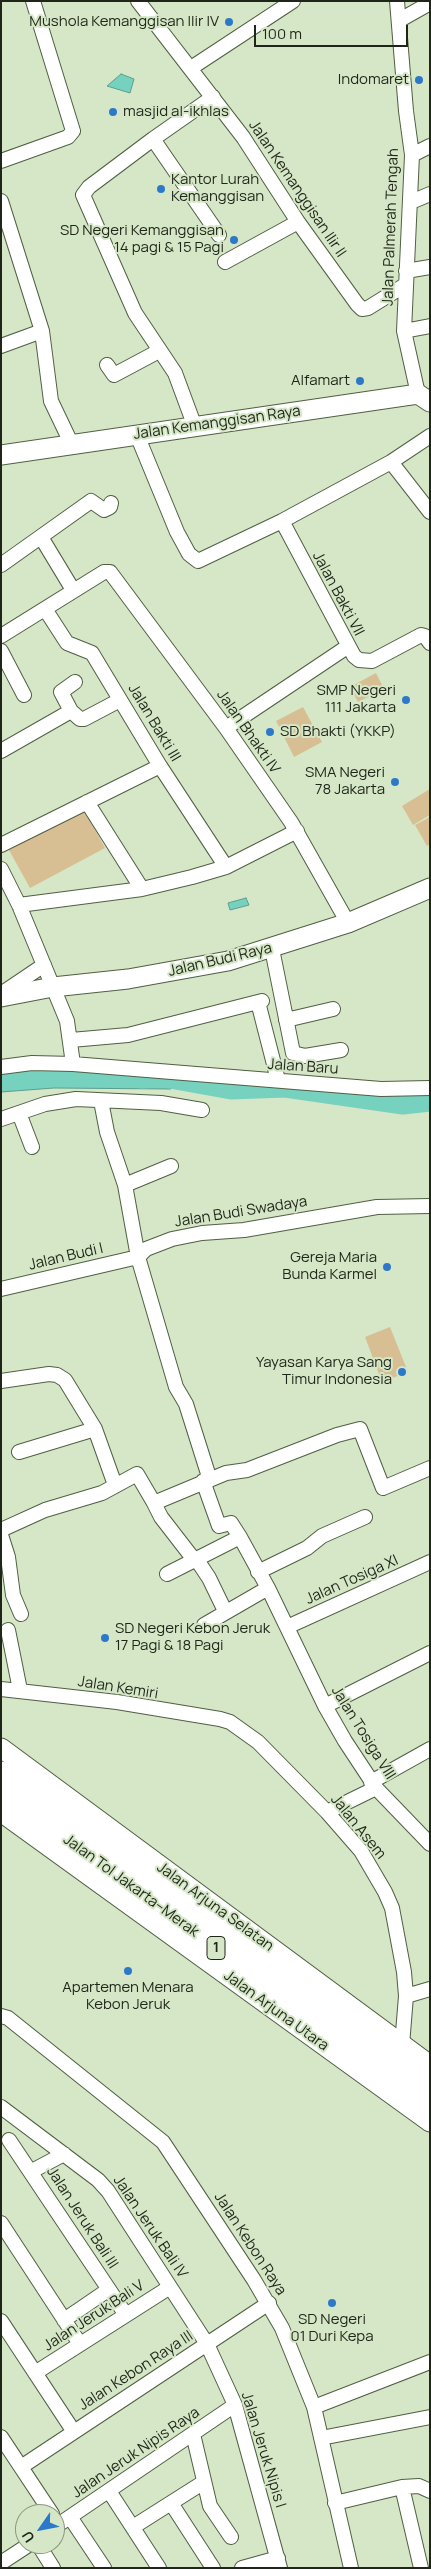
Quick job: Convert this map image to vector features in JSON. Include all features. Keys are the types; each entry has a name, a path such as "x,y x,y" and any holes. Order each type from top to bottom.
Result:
{"highway":[{"name":"Jalan Tol Jakarta–Merak","path":"1,1772 430,2082"},
{"name":"Jalan Tol Jakarta–Merak","path":"1,1792 430,2104"}],"main road":[{"name":"Jalan Kemanggisan Raya","path":"1,455 194,427 424,398"},
{"name":"Jalan Budi Raya","path":"1,995 128,979 228,961 348,924 430,888"},
{"name":"Jalan Arjuna Selatan","path":"1,1748 430,2065"},
{"name":"Jalan Arjuna Utara","path":"1,1812 430,2122"}],"street":[{"path":"1,161 68,137 73,131 33,1"},
{"name":"Jalan Kemanggisan Ilir II","path":"138,1 243,137 298,222 362,309 368,308 406,278"},
{"path":"190,68 293,1"},
{"name":"Jalan Palmerah Tengah","path":"397,1 406,111 412,155 412,202 404,331 424,398"},
{"path":"400,20 430,3"},
{"path":"194,427 175,373 135,313 83,197 89,187 213,97"},
{"path":"153,139 219,235"},
{"path":"412,155 430,146"},
{"path":"412,202 430,194"},
{"path":"1,201 42,331 52,401 72,445"},
{"path":"225,262 298,222"},
{"path":"406,278 430,267"},
{"path":"404,331 430,326"},
{"path":"1,346 42,331"},
{"path":"107,365 114,374 159,351"},
{"path":"137,435 177,532 194,558 198,560 282,521 391,462 430,436"},
{"path":"391,462 430,512"},
{"path":"1,565 91,500 104,510 110,507 111,503"},
{"name":"Jalan Bakti VII","path":"282,521 347,647 354,656 365,662 384,656 422,635 430,643"},
{"path":"1,636 74,590 41,537"},
{"name":"Jalan Bhakti IV","path":"74,590 104,572 110,572 115,577 226,728 296,831 348,924"},
{"name":"Jalan Bakti III","path":"45,609 67,643 92,653 160,766 226,867"},
{"path":"226,728 347,647"},
{"path":"1,651 24,695"},
{"path":"75,682 61,692 71,711 80,719 84,719 120,700"},
{"path":"1,751 71,711"},
{"path":"1,845 160,766"},
{"path":"87,802 142,889"},
{"path":"19,905 142,889 226,867 296,831"},
{"path":"1,868 19,905 67,1021 73,1064"},
{"path":"272,949 293,1053 305,1056 341,1050"},
{"path":"1,995 44,964"},
{"path":"71,1040 128,1035 260,1001 278,1080"},
{"path":"286,1020 333,1009"},
{"name":"Jalan Baru","path":"1,1067 32,1063 73,1064 380,1089 430,1088"},
{"path":"1,1119 58,1101 94,1098 100,1101 161,1103 202,1110"},
{"path":"100,1101 107,1132 125,1185 138,1257 176,1387 186,1404 219,1526 231,1523 240,1537 167,1574"},
{"path":"18,1113 32,1147"},
{"path":"125,1185 172,1166"},
{"name":"Jalan Budi Swadaya","path":"138,1257 146,1249 163,1242 202,1233 244,1230 377,1207 430,1206"},
{"name":"Jalan Budi I","path":"2,1289 138,1257"},
{"path":"1,1381 49,1374 57,1375 65,1380 95,1428 115,1485"},
{"path":"19,1452 95,1428"},
{"path":"154,1503 230,1472 237,1473 247,1470 336,1435 360,1429 383,1488 430,1468"},
{"path":"1,1530 45,1510 102,1493 137,1474 161,1518 209,1578 225,1611"},
{"path":"258,1572 308,1548 322,1536 365,1517"},
{"path":"1,1535 8,1557 13,1595 21,1614"},
{"name":"Jalan Tosiga VIII","path":"240,1537 268,1588 325,1706 374,1785 429,1842"},
{"name":"Jalan Tosiga XI","path":"287,1627 430,1562"},
{"path":"204,1625 225,1611 268,1588"},
{"path":"8,1630 20,1690"},
{"path":"325,1706 430,1653"},
{"name":"Jalan Kemiri","path":"1,1690 20,1690 117,1702 230,1722"},
{"name":"Jalan Asem","path":"230,1722 258,1742 327,1812 361,1851 386,1892 392,1908 404,1972 406,1996 402,2045"},
{"path":"327,1812 430,1750"},
{"path":"406,1996 430,1989"},
{"name":"Jalan Kebon Raya","path":"1,2016 8,2018 162,2142 269,2303 314,2407 351,2568"},
{"name":"Jalan Jeruk Bali IV","path":"1,2107 98,2180 108,2190 207,2344"},
{"path":"5,2144 21,2122"},
{"name":"Jalan Jeruk Bali III","path":"5,2144 32,2171 126,2315"},
{"path":"32,2171 64,2154"},
{"path":"1,2223 80,2344"},
{"name":"Jalan Jeruk Bali V","path":"35,2373 170,2286"},
{"path":"64,2320 108,2290"},
{"name":"Jalan Kebon Raya III","path":"21,2467 269,2303"},
{"path":"1,2321 74,2432"},
{"name":"Jalan Jeruk Nipis I","path":"207,2344 236,2405 279,2563"},
{"path":"314,2407 430,2362"},
{"name":"Jalan Jeruk Nipis Raya","path":"65,2516 109,2491 236,2405"},
{"path":"321,2438 430,2416"},
{"path":"193,2434 210,2506 231,2537"},
{"path":"1,2437 47,2504"},
{"path":"133,2527 204,2482"},
{"path":"335,2503 402,2488 419,2486 430,2490"},
{"path":"402,2488 421,2568"},
{"path":"109,2491 159,2568"},
{"path":"171,2503 213,2568"},
{"path":"65,2527 104,2568"},
{"path":"416,2547 430,2557"},
{"path":"1,2563 15,2554"},
{"path":"44,2554 53,2568"},
{"path":"242,2568 279,2563"}],"shaded area":[{"path":"376,673 384,689 358,702 350,687"},
{"path":"303,707 322,742 294,757 276,721"},
{"path":"430,789 430,815 413,825 402,806"},
{"path":"84,809 105,848 30,888 9,850"},
{"path":"430,817 430,844 427,846 415,825"},
{"path":"390,1327 408,1372 382,1382 365,1337"}],"water":[{"path":"121,74 134,79 130,93 107,86"},
{"path":"246,898 249,905 230,910 228,903"},
{"path":"1,1069 163,1072 171,1089 54,1088 1,1092"}],"waterway":[{"path":"141,1079 164,1078 231,1090 285,1088 403,1105 430,1102"}],"place":[{"name":"Mushola Kemanggisan Ilir IV","path":"229,22"},
{"name":"Indomaret","path":"419,80"},
{"name":"masjid al-ikhlas","path":"113,112"},
{"name":"Kantor Lurah Kemanggisan","path":"161,189"},
{"name":"SD Negeri Kemanggisan 14 pagi & 15 Pagi","path":"234,240"},
{"name":"Alfamart","path":"360,381"},
{"name":"SMP Negeri 111 Jakarta","path":"406,700"},
{"name":"SD Bhakti (YKKP)","path":"270,732"},
{"name":"SMA Negeri 78 Jakarta","path":"395,782"},
{"name":"Gereja Maria Bunda Karmel","path":"387,1267"},
{"name":"Yayasan Karya Sang Timur Indonesia","path":"402,1372"},
{"name":"SD Negeri Kebon Jeruk 17 Pagi & 18 Pagi","path":"105,1638"},
{"name":"Apartemen Menara Kebon Jeruk","path":"128,1971"},
{"name":"SD Negeri 01 Duri Kepa","path":"332,2303"}]}
